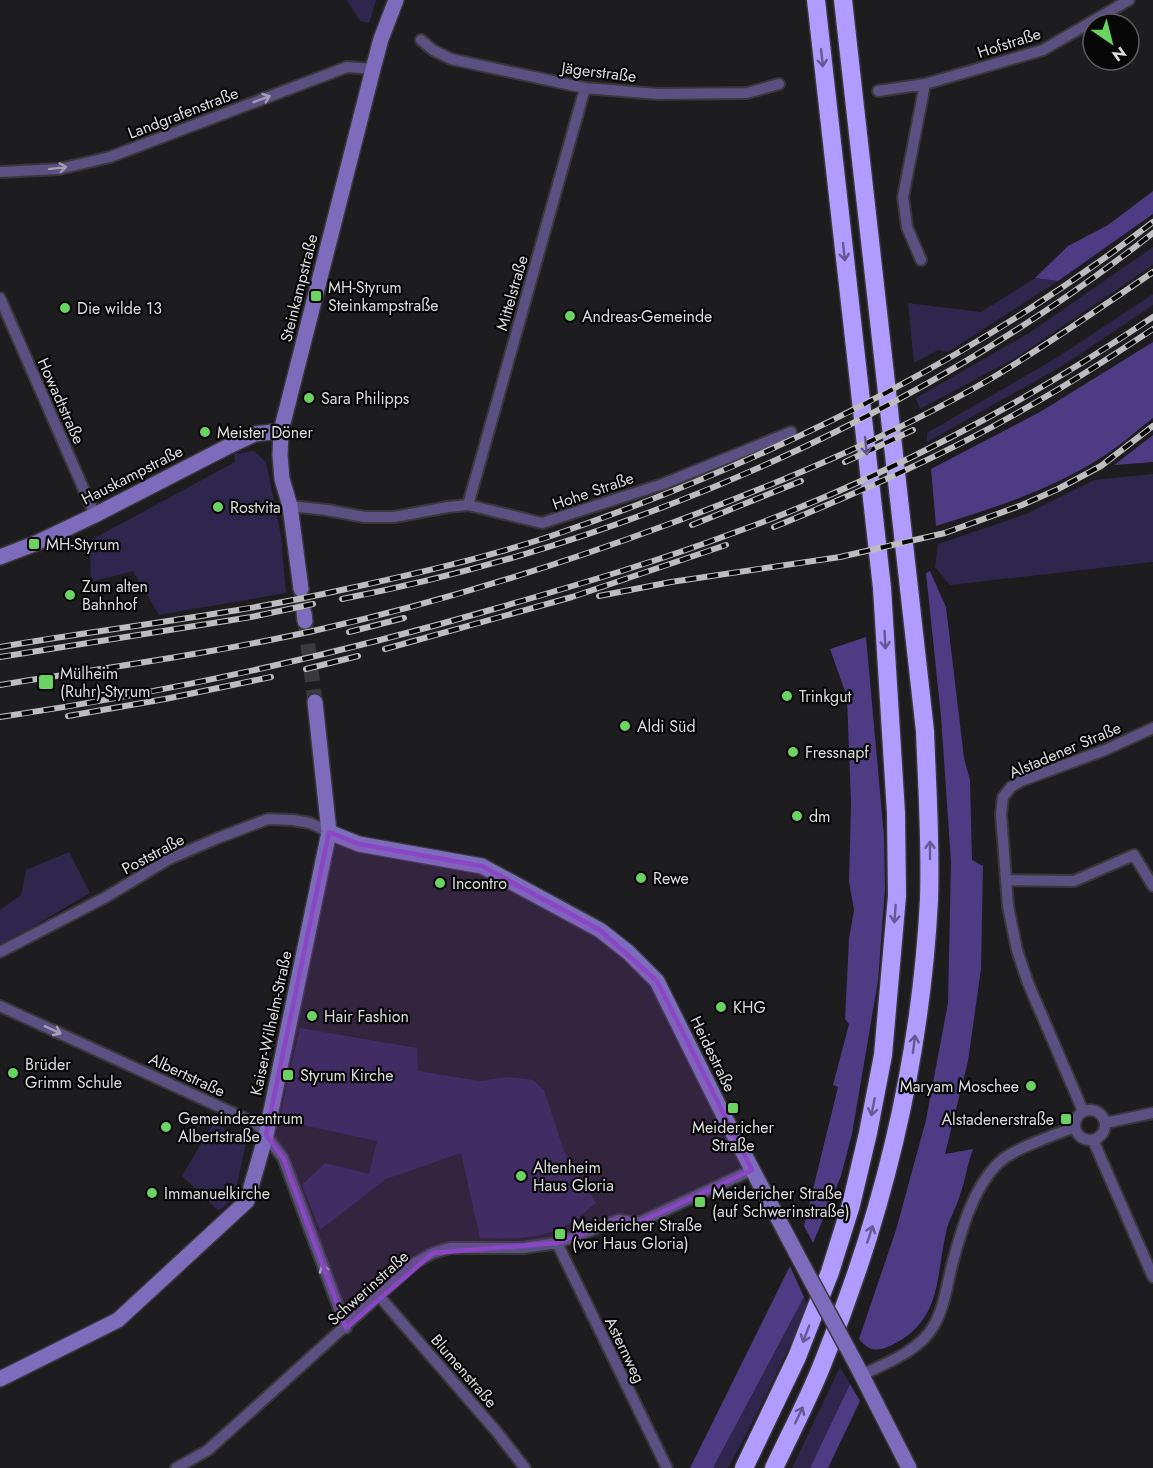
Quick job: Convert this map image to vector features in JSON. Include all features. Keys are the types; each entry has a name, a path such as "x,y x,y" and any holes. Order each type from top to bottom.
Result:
{"highway":[{"path":"744,1468 797,1357 830,1272 851,1205 884,1055 897,896 896,813 882,588 816,0"},
{"path":"774,1468 822,1368 875,1219 901,1118 912,1057 925,953 929,897 930,844 925,731 843,0"}],"street":[{"name":"Steinkampstraße","path":"301,589 290,506 282,479 281,431 381,39 396,0"},
{"name":"Hofstraße","path":"878,91 925,84 1043,50 1129,0"},
{"name":"Jägerstraße","path":"421,40 433,50 451,59 585,88 658,94 747,93 779,84"},
{"name":"Landgrafenstraße","path":"0,172 59,169 110,158 347,67 373,69"},
{"path":"921,260 907,227 903,197 925,84"},
{"name":"Mittelstraße","path":"468,505 585,88"},
{"name":"Howadtstraße","path":"0,298 95,515"},
{"name":"Hauskampstraße","path":"0,556 34,544 95,515 227,447 255,435 281,431"},
{"name":"Hohe Straße","path":"290,506 365,517 394,517 468,505 533,522 550,522 663,484 791,432"},
{"path":"315,702 329,832"},
{"name":"Alstadener Straße","path":"1083,1111 1028,983 1017,950 1008,906 1001,814 1003,797 1011,787 1021,781 1106,750 1153,728"},
{"name":"Poststraße","path":"0,952 106,897 169,859 268,819 310,823 329,832"},
{"name":"Kaiser-Wilhelm-Straße","path":"0,1378 118,1320 247,1201 266,1136 329,832"},
{"name":"Heidestraße","path":"329,832 359,844 482,866 600,930 628,952 657,981 752,1170 909,1468"},
{"path":"1006,880 1074,881 1134,855 1153,886"},
{"name":"Albertstraße","path":"0,1006 257,1124 282,1158 346,1328"},
{"path":"1092,1110 1101,1114 1105,1123 1100,1136 1093,1140 1078,1135 1075,1127 1076,1118 1083,1111 1092,1110"},
{"path":"1105,1123 1153,1113"},
{"path":"859,1370 910,1350 923,1340 933,1327 941,1308 963,1226 982,1184 1003,1159 1075,1127"},
{"path":"1093,1140 1153,1277"},
{"name":"Schwerinstraße","path":"176,1468 208,1450 346,1328 415,1263 433,1253 450,1248 523,1248 557,1243 619,1220 638,1223 752,1170"},
{"name":"Asternweg","path":"557,1243 667,1468"},
{"name":"Blumenstraße","path":"379,1296 496,1431 525,1468"}],"highlighted area":[{"path":"329,832 359,844 482,866 600,930 657,981 752,1170 638,1223 619,1220 557,1243 433,1253 346,1328 283,1158 266,1135"}],"shaded area":[{"path":"347,0 376,0 369,23 360,21"},
{"path":"1153,191 1153,214 1058,281 1035,278 1068,246 1108,225"},
{"path":"1153,247 1153,265 1017,357 920,409 916,398 1029,333"},
{"path":"1035,278 1058,281 948,352 938,350 914,363 908,303 981,312"},
{"path":"1153,294 1153,305 1062,366 927,442 927,433 1058,357"},
{"path":"1153,342 1153,418 1109,453 1063,479 1000,505 936,526 931,469 1040,412"},
{"path":"1153,435 1153,462 1114,465"},
{"path":"254,451 266,462 281,536 286,593 159,615 133,571 91,582 91,540 235,462 234,454"},
{"path":"1153,474 1153,562 950,585 935,567 938,544 1026,514 1094,480"},
{"path":"930,571 946,607 964,758 970,780 972,860 983,866 981,969 968,1061 945,1154 973,1149 958,1202 947,1228 938,1281 928,1311 920,1324 907,1336 890,1346 877,1350 866,1346 859,1339 896,1230 926,1120 948,1003 951,862 941,717 926,573"},
{"path":"866,637 884,836 885,889 878,981 852,1134 841,1176 813,1243 804,1226 838,1087 833,1085 849,1024 845,1019 849,939 854,910 849,882 851,804 847,697 830,649"},
{"path":"69,852 90,893 0,946 0,910 21,895 26,870"},
{"path":"300,1028 417,1048 418,1071 480,1081 509,1077 533,1080 544,1090 564,1151 596,1203 566,1226 542,1235 518,1238 480,1238 461,1153 386,1179 320,1230 302,1185 325,1163 369,1174 377,1141 279,1120"},
{"path":"213,1123 247,1139 234,1198 219,1211 182,1176"},
{"path":"790,1266 804,1297 713,1468 690,1468"},
{"path":"804,1297 808,1306 739,1448 728,1468 713,1468"},
{"path":"840,1367 850,1384 810,1468 792,1468"},
{"path":"850,1384 860,1401 828,1468 810,1468"}],"tunnel":[{"path":"301,589 304,613"},
{"path":"305,621 315,702"}],"railway":[{"path":"0,647 217,614 346,589 501,551 632,507 789,441 865,404 940,363 1013,320 1084,273 1153,222"},
{"path":"342,599 450,575 558,544 664,507 769,463 871,414 969,359 1063,299 1153,233"},
{"path":"0,685 196,654 313,631 448,597 625,540 834,458 914,420 1013,365 1153,272"},
{"path":"0,717 190,684 315,656 501,607 678,553 790,511 898,464 1054,380 1153,317"},
{"path":"774,527 873,485 1002,422 1064,386 1153,329"},
{"path":"599,596 671,582 840,557 945,533 1022,505 1058,489 1101,466 1153,426"},
{"path":"845,462 913,430"},
{"path":"692,525 801,481"},
{"path":"385,649 572,597 726,545"},
{"path":"0,657 251,617 313,604"},
{"path":"349,632 404,618"},
{"path":"306,669 358,656"},
{"path":"68,716 271,677"}],"place":[{"name":"MH-Styrum Steinkampstraße","path":"316,296"},
{"name":"Die wilde 13","path":"65,308"},
{"name":"Andreas-Gemeinde","path":"570,316"},
{"name":"Sara Philipps","path":"309,398"},
{"name":"Meister Döner","path":"205,432"},
{"name":"Rostvita","path":"218,507"},
{"name":"MH-Styrum","path":"34,544"},
{"name":"Zum alten Bahnhof","path":"70,595"},
{"name":"Mülheim (Ruhr)-Styrum","path":"46,682"},
{"name":"Trinkgut","path":"787,696"},
{"name":"Aldi Süd","path":"625,726"},
{"name":"Fressnapf","path":"793,752"},
{"name":"dm","path":"797,816"},
{"name":"Rewe","path":"641,878"},
{"name":"Incontro","path":"440,883"},
{"name":"KHG","path":"721,1007"},
{"name":"Hair Fashion","path":"312,1016"},
{"name":"Brüder Grimm Schule","path":"13,1073"},
{"name":"Styrum Kirche","path":"288,1075"},
{"name":"Maryam Moschee","path":"1031,1086"},
{"name":"Meidericher Straße","path":"733,1108"},
{"name":"Alstadenerstraße","path":"1066,1119"},
{"name":"Gemeindezentrum Albertstraße","path":"166,1127"},
{"name":"Altenheim Haus Gloria","path":"521,1176"},
{"name":"Immanuelkirche","path":"152,1193"},
{"name":"Meidericher Straße (auf Schwerinstraße)","path":"700,1202"},
{"name":"Meidericher Straße (vor Haus Gloria)","path":"560,1234"}]}
